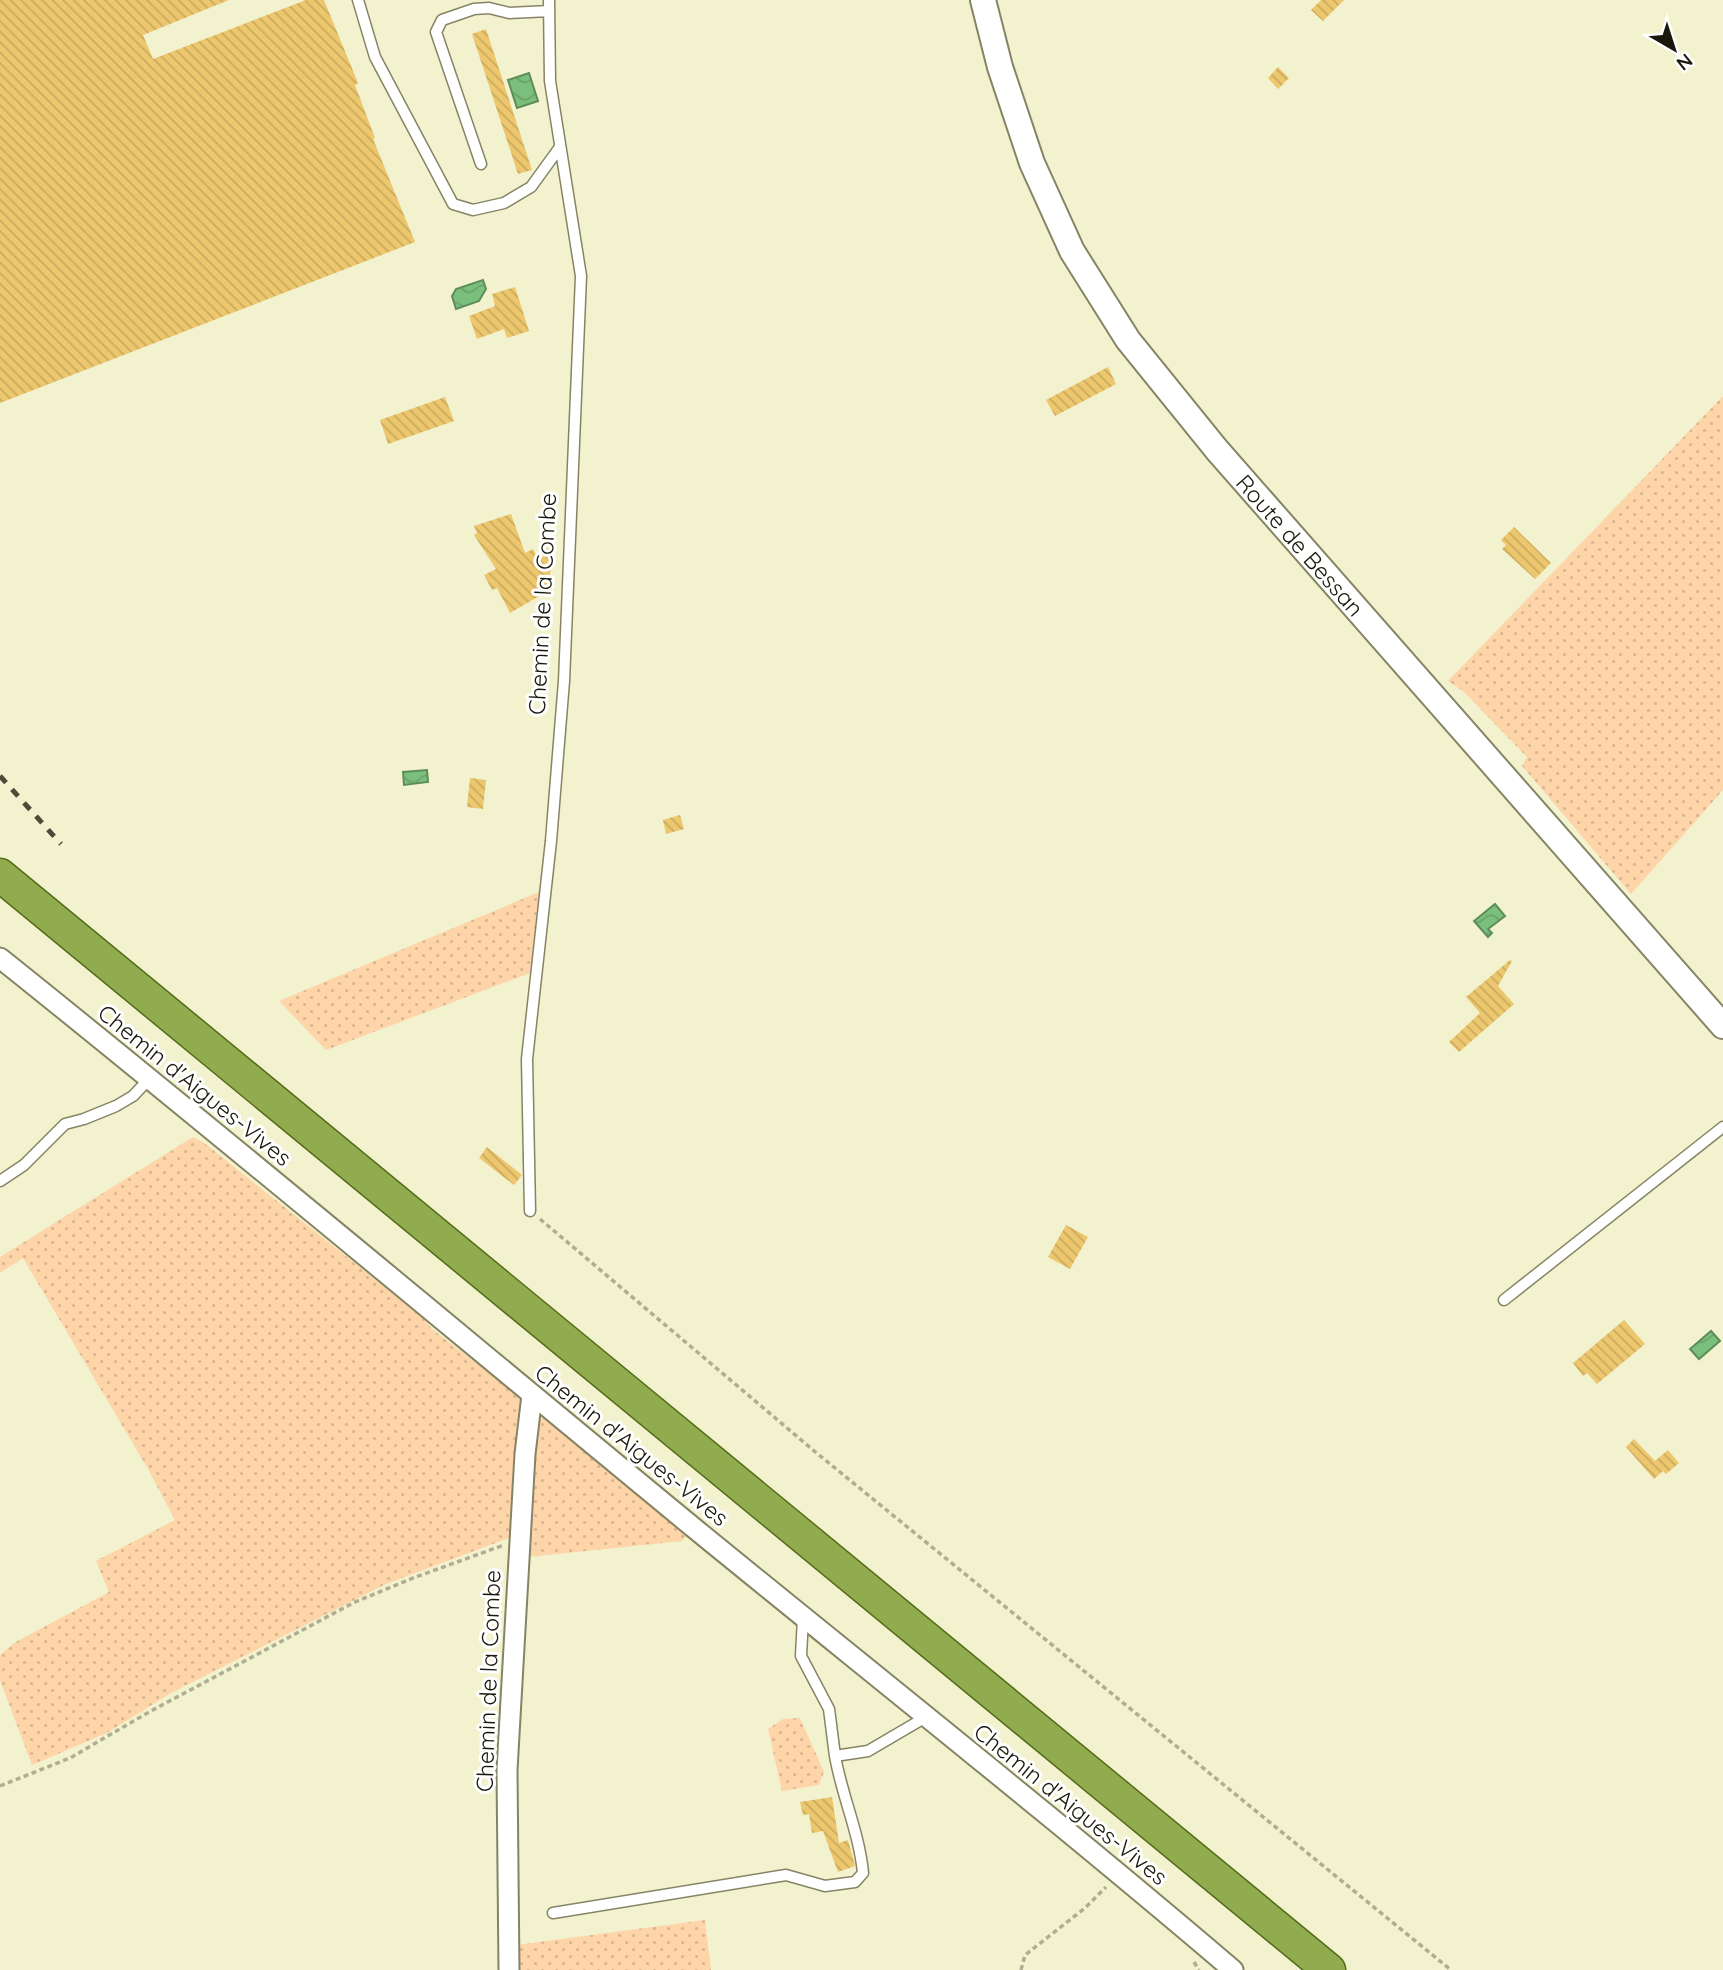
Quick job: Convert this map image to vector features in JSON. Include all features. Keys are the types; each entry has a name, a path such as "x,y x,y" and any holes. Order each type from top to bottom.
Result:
{"highway":[{"path":"0,875 1329,1970"}],"street":[{"name":"Route de Bessan","path":"983,0 1000,67 1032,163 1072,251 1128,340 1217,450 1723,1026"},
{"name":"Chemin d'Aigues-Vives","path":"0,958 803,1618 1116,1871 1233,1970"},
{"name":"Chemin de la Combe","path":"509,1970 507,1770 519,1540 532,1395"}],"lane":[{"path":"358,0 374,57 453,204 473,210 504,203 531,187 560,147"},
{"path":"481,164 436,33 442,20 474,9 489,8 509,13 549,5"},
{"name":"Chemin de la Combe","path":"530,1211 527,1059 551,841 564,681 581,276 550,81 549,5"},
{"path":"0,1181 24,1165 65,1124 116,1106 133,1096 150,1079"},
{"path":"1504,1300 1723,1127"},
{"path":"553,1913 786,1875 825,1886 855,1882 863,1872 861,1848 840,1787 829,1709 801,1656 803,1618"},
{"path":"835,1756 868,1751 926,1717"}],"path":[{"path":"530,1211 818,1455 1451,1970"},
{"path":"0,1786 70,1758 149,1712 355,1602 519,1540"},
{"path":"1021,1970 1025,1955 1085,1908 1104,1890 1116,1871"}],"shaded area":[{"path":"1723,396 1723,790 1631,894 1522,766 1527,757 1463,691 1448,681"},
{"path":"539,892 530,973 326,1050 279,1001"},
{"path":"193,1137 203,1142 522,1399 517,1521 509,1538 386,1584 171,1693 107,1733 32,1765 0,1680 0,1655 14,1643 109,1592 96,1561 175,1520 148,1469 23,1258 0,1273 0,1257"},
{"path":"542,1418 551,1418 687,1535 682,1541 528,1557 534,1427"},
{"path":"800,1718 824,1772 819,1785 782,1791 768,1729 783,1719"},
{"path":"705,1920 711,1970 515,1970 516,1945"}],"water":[{"path":"529,73 538,101 517,108 508,80"},
{"path":"483,280 486,289 479,301 456,309 452,296 456,289"},
{"path":"427,770 428,782 404,785 403,772"},
{"path":"1495,904 1505,916 1488,929 1492,933 1488,937 1474,921"},
{"path":"1711,1331 1720,1341 1699,1359 1690,1349"}],"building":[{"path":"0,0 229,0 143,35 153,59 306,0 324,0 358,83 355,85 375,138 373,139 415,242 0,403"},
{"path":"1321,0 1344,0 1323,21 1311,10"},
{"path":"486,29 532,170 518,174 472,34"},
{"path":"1278,67 1289,78 1278,89 1268,78"},
{"path":"515,287 529,331 507,338 504,329 477,339 469,316 495,306 492,294"},
{"path":"1108,367 1116,384 1055,416 1046,400"},
{"path":"445,397 454,421 388,444 380,420"},
{"path":"511,514 525,553 533,549 536,554 548,548 552,557 548,591 510,613 497,588 492,590 484,575 496,569 474,535 477,533 474,526"},
{"path":"1514,527 1551,563 1535,579 1502,549 1506,545 1501,540"},
{"path":"470,778 486,780 483,809 467,807"},
{"path":"680,815 684,829 666,834 663,820"},
{"path":"1512,961 1498,986 1514,1004 1459,1052 1449,1042 1480,1013 1466,997"},
{"path":"487,1147 522,1175 514,1185 479,1158"},
{"path":"1066,1225 1088,1237 1070,1269 1048,1257"},
{"path":"1624,1320 1645,1344 1597,1384 1587,1373 1583,1376 1573,1363"},
{"path":"1634,1439 1655,1461 1668,1450 1679,1463 1666,1474 1663,1471 1654,1479 1626,1447"},
{"path":"832,1797 839,1843 848,1840 855,1866 838,1872 823,1831 812,1833 809,1814 803,1815 800,1802"}],"railway":[{"path":"0,776 61,844"}]}
